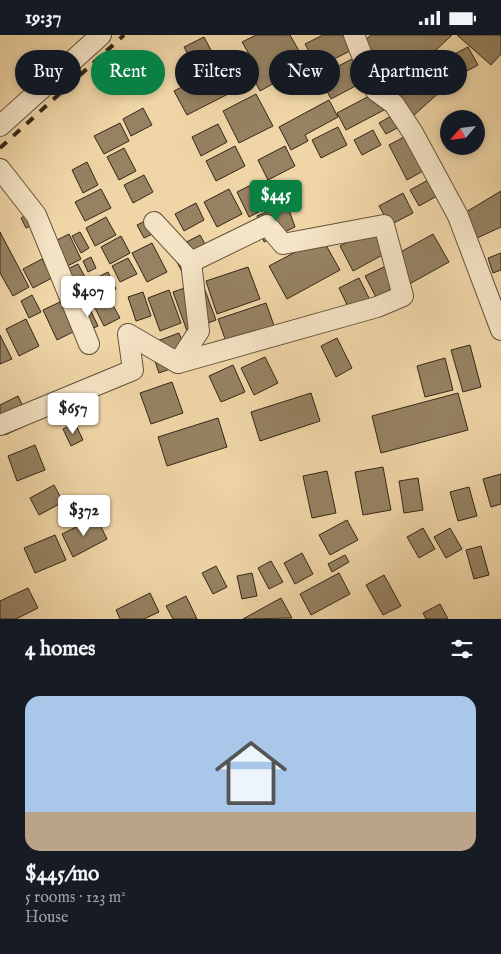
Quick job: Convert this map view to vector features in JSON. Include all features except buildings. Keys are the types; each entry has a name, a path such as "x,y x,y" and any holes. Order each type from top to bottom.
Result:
{"street":[{"path":"0,126 101,35"},
{"path":"354,35 376,91 394,104 413,133 458,216 501,330"},
{"path":"0,169 36,215 89,344"},
{"path":"154,222 191,262 199,331 178,363"},
{"path":"0,425 133,370 128,334 178,363 377,307 403,296 384,225 283,244 267,225 191,262"}],"railway":[{"path":"0,148 124,35"}]}
